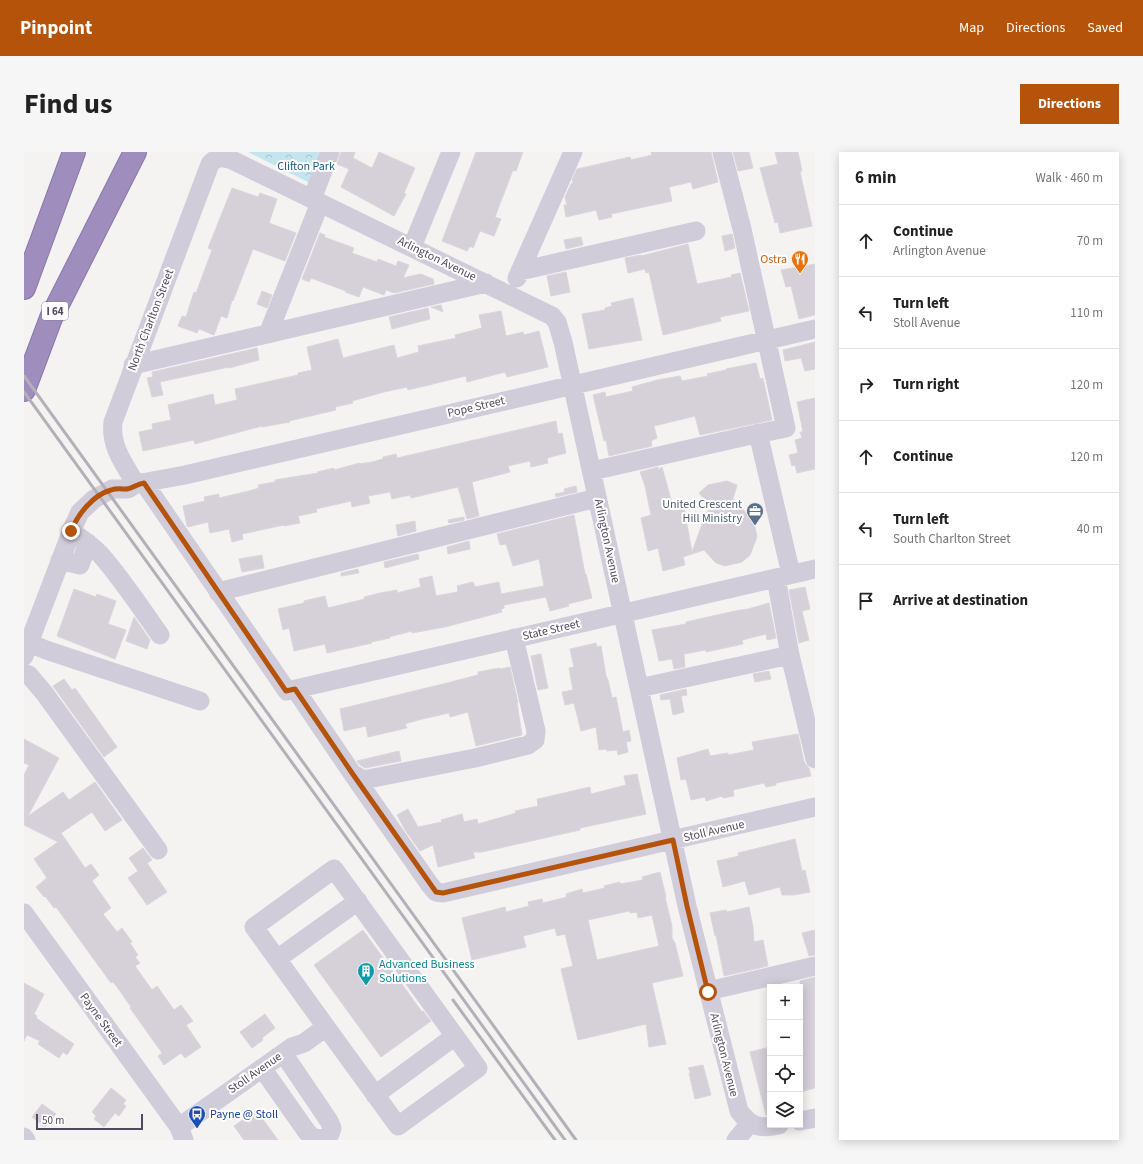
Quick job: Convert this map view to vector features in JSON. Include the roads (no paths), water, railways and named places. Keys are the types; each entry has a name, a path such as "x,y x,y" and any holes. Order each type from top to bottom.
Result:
{"highway":[{"name":"I 64","path":"24,390 52,318 92,236 124,152"},
{"path":"92,236 134,152"},
{"path":"24,288 72,156"}],"street":[{"path":"268,334 316,201 330,152"},
{"path":"412,247 450,152"},
{"path":"510,294 573,152"},
{"path":"592,471 786,428 742,229 722,152"},
{"name":"Arlington Avenue","path":"218,157 224,157 232,160 547,312 557,322 563,342 592,471 689,914 739,1111 750,1123"},
{"name":"North Charlton Street","path":"218,157 210,164 117,408 112,431 116,451 352,773 430,885"},
{"path":"520,271 696,231"},
{"path":"134,365 486,283"},
{"name":"Pope Street","path":"27,649 71,531 80,512 94,499 112,489 128,488 815,329"},
{"path":"758,434 784,576 790,655 815,759"},
{"path":"218,592 597,498"},
{"path":"71,531 88,543 111,568 160,635"},
{"path":"60,560 80,566 88,543"},
{"name":"State Street","path":"291,690 815,568"},
{"path":"352,773 363,780 475,758 528,745 535,740 536,731 514,638"},
{"path":"27,649 46,650 200,701"},
{"path":"639,688 790,655"},
{"path":"24,673 29,675 45,694 158,850"},
{"name":"Stoll Avenue","path":"430,885 436,892 443,893 815,808"},
{"path":"334,869 478,1068 398,1126 277,959 254,927 334,869"},
{"path":"277,959 358,901"},
{"name":"Payne Street","path":"24,913 181,1133 197,1140"},
{"path":"708,992 815,966"},
{"name":"Stoll Avenue","path":"181,1133 262,1068 287,1050 304,1043 326,1027"},
{"path":"375,1094 455,1036"},
{"path":"262,1068 312,1137 323,1139 330,1134 332,1128 329,1121 287,1050"},
{"path":"803,1120 815,1118"},
{"path":"736,1140 750,1123 761,1127 767,1126"}],"railway":[{"path":"24,376 576,1140"},
{"path":"24,392 565,1140"},
{"path":"453,1000 555,1140"}],"place":[{"name":"Ostra","path":"800,274"},
{"name":"United Crescent Hill Ministry","path":"755,526"},
{"name":"Advanced Business Solutions","path":"366,986"},
{"name":"Payne @ Stoll","path":"197,1129"}],"park label":[{"name":"Clifton Park","path":"306,166"}]}
